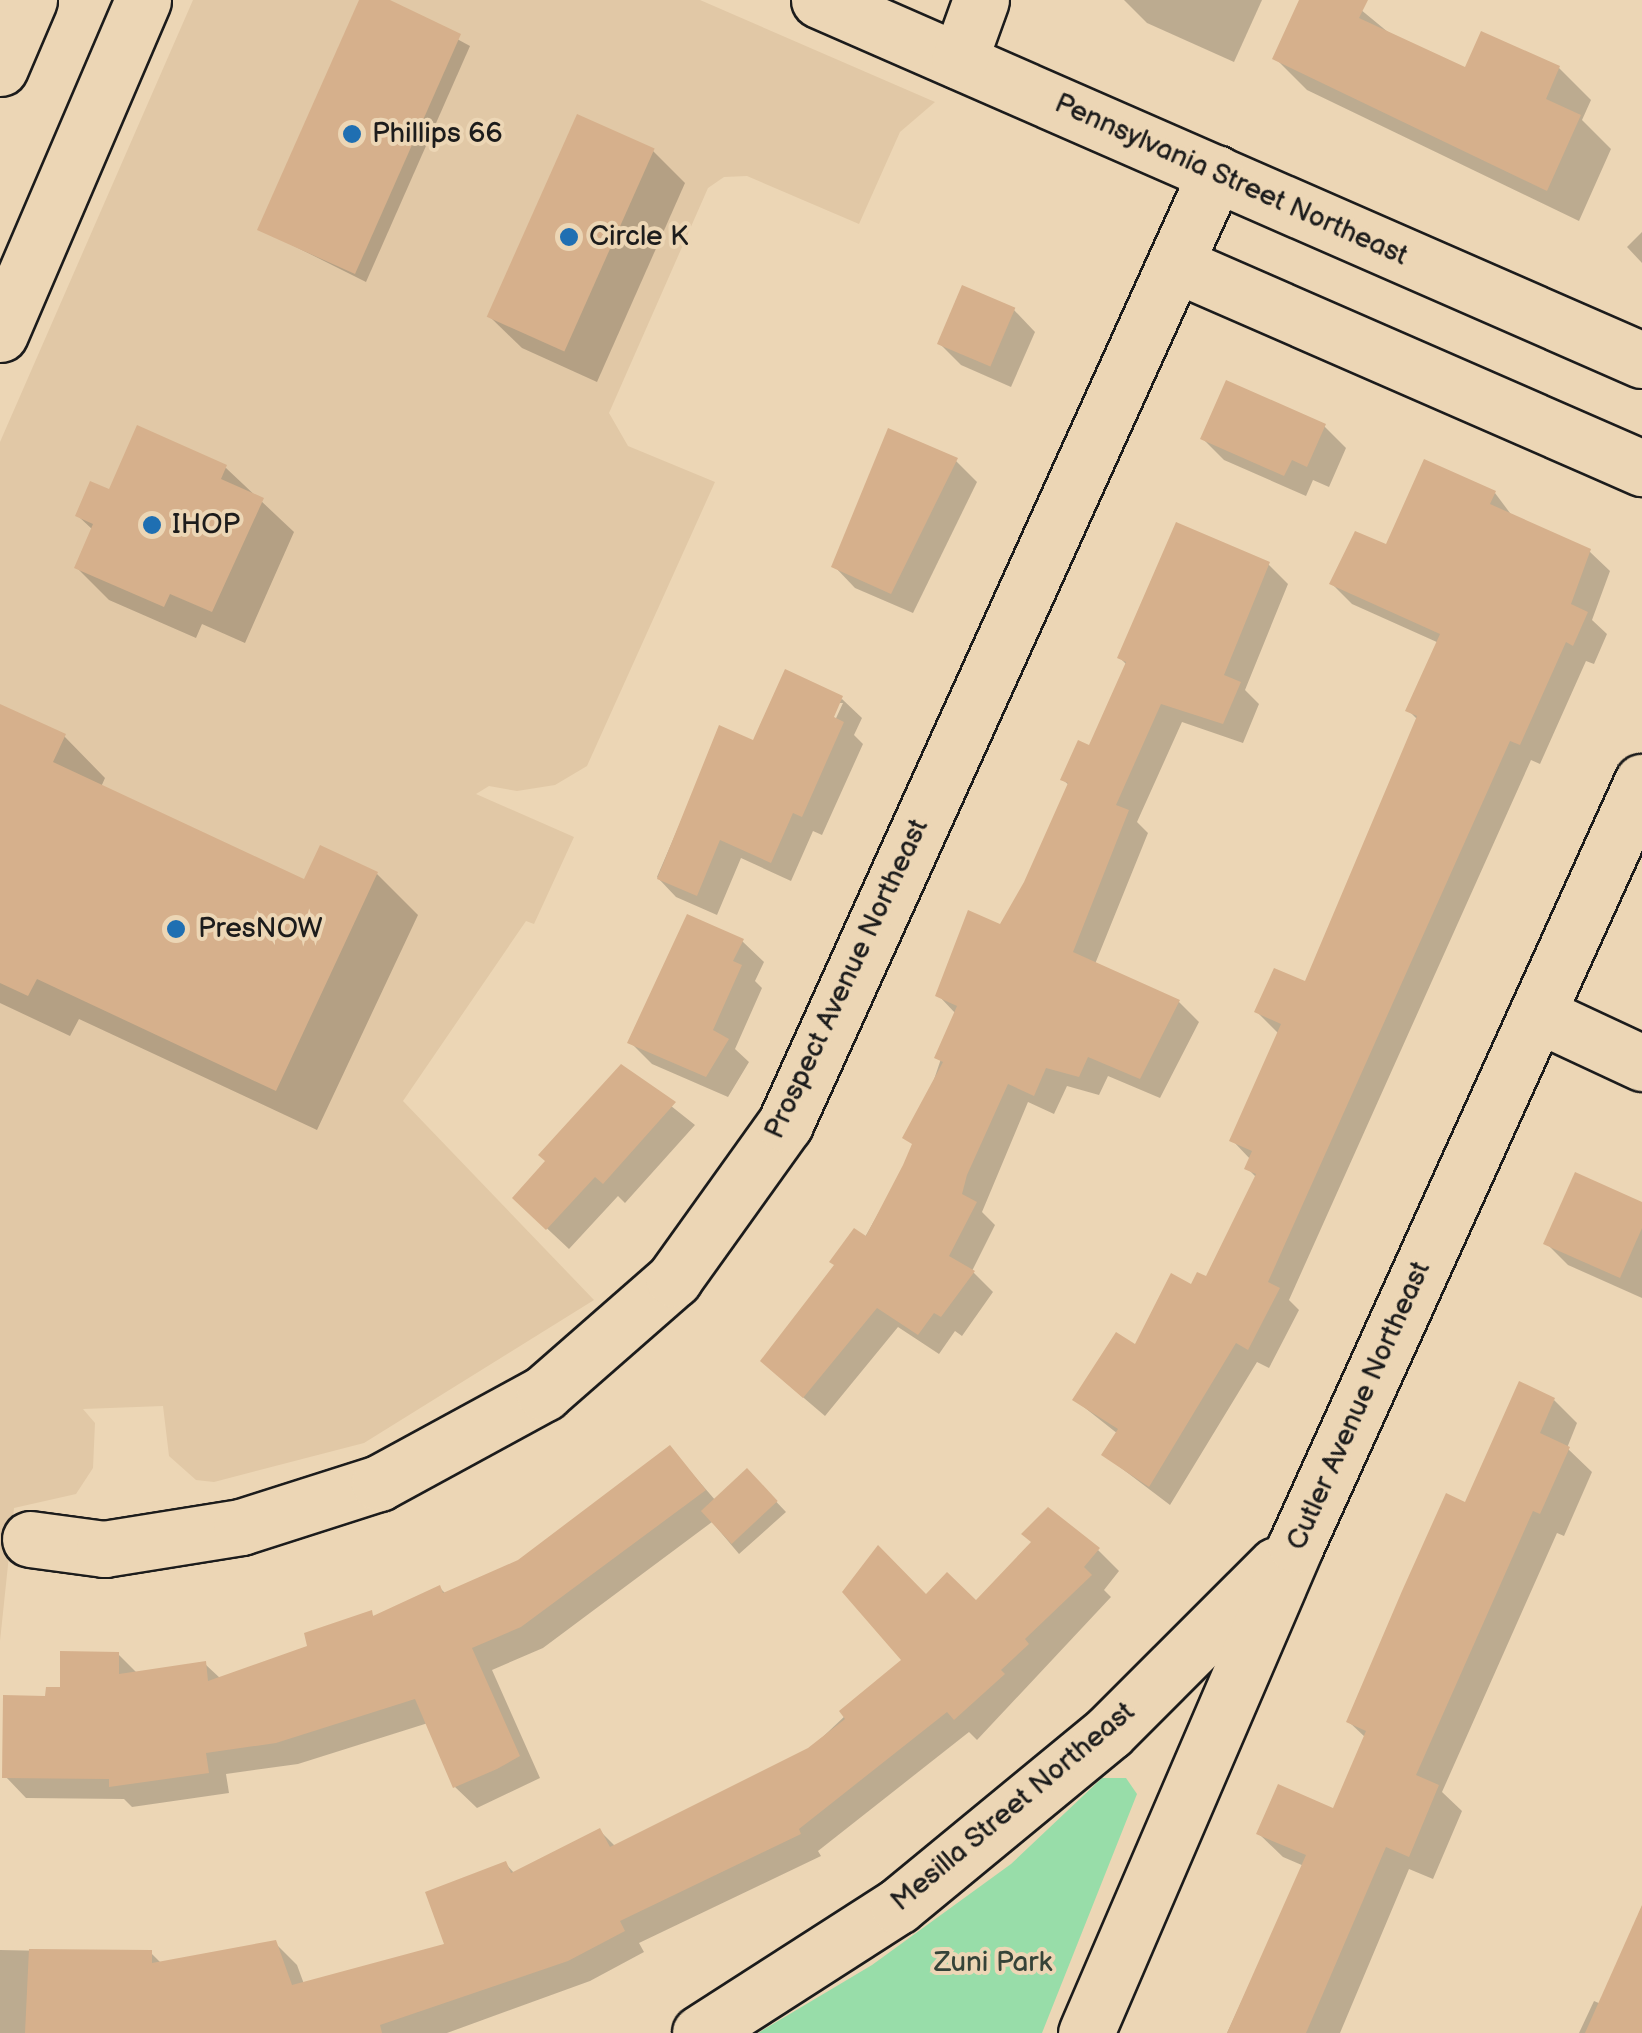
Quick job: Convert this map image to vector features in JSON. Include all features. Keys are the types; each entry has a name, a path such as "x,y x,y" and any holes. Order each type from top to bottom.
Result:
{"street":[{"path":"0,68 29,0"},
{"path":"0,334 143,0"},
{"name":"Pennsylvania Street Northeast","path":"819,0 1642,360"},
{"path":"959,61 981,0"},
{"name":"Prospect Avenue Northeast","path":"30,1539 104,1549 241,1527 378,1483 544,1393 674,1279 785,1124 1216,173"},
{"path":"1175,264 1642,468"},
{"name":"Cutler Avenue Northeast","path":"1086,2033 1296,1545 1642,782"},
{"path":"1537,1014 1642,1063"},
{"name":"Mesilla Street Northeast","path":"700,2033 898,1906 1109,1732 1296,1545"}],"shaded area":[{"path":"193,0 700,0 935,102 900,132 859,224 747,176 724,177 708,188 609,413 628,446 715,482 587,766 555,785 517,791 489,786 476,794 574,837 534,924 526,921 403,1101 594,1300 364,1443 214,1482 196,1480 169,1456 163,1406 83,1409 95,1423 93,1468 76,1494 14,1508 0,1641 0,442"}],"green space":[{"name":"Zuni Park","path":"1102,1778 1126,1778 1137,1794 1042,2033 758,2033 872,1965 1011,1864"}],"building":[{"path":"359,0 390,0 461,34 355,274 257,230"},
{"path":"1299,0 1368,0 1359,18 1465,67 1481,31 1560,66 1546,99 1581,115 1547,191 1272,59"},
{"name":"Circle K","path":"577,114 655,149 564,351 487,317"},
{"path":"962,285 1015,308 990,367 937,344"},
{"path":"1226,380 1326,424 1307,467 1292,460 1284,476 1200,439"},
{"path":"137,425 227,465 221,479 264,498 212,612 170,594 164,607 74,568 93,524 75,516 90,481 109,489"},
{"path":"888,428 958,458 891,594 831,567"},
{"path":"1424,459 1496,491 1490,504 1591,549 1571,604 1588,612 1573,646 1566,642 1520,745 1510,741 1268,1282 1280,1288 1248,1350 1236,1343 1149,1487 1101,1455 1118,1429 1072,1400 1116,1332 1135,1344 1171,1273 1191,1284 1197,1272 1206,1276 1256,1174 1244,1169 1252,1151 1229,1141 1281,1024 1254,1012 1274,968 1305,981 1417,716 1405,711 1440,634 1329,584 1355,531 1386,544"},
{"path":"1176,522 1270,562 1224,675 1241,682 1223,724 1161,704 1116,805 1129,810 1073,952 1180,1000 1140,1079 1088,1057 1079,1077 1046,1068 1034,1096 1008,1084 967,1175 962,1194 977,1202 949,1256 975,1271 941,1317 934,1313 918,1335 877,1308 803,1398 760,1361 834,1265 829,1262 854,1228 866,1236 903,1165 912,1144 902,1138 943,1062 934,1058 957,1006 935,996 968,910 1000,924 1024,882 1068,783 1060,780 1078,740 1089,745 1126,662 1117,658"},
{"path":"785,669 843,696 834,717 844,722 802,817 793,813 771,863 720,840 697,896 657,879 719,725 753,740"},
{"name":"PresNOW","path":"0,704 66,734 53,762 304,879 320,845 378,872 276,1091 37,979 28,996 0,983"},
{"path":"687,914 744,939 733,961 742,965 713,1030 729,1039 706,1077 627,1043"},
{"path":"621,1064 676,1102 603,1184 595,1177 546,1230 512,1198 545,1161 538,1155"},
{"path":"1575,1172 1642,1202 1642,1228 1620,1278 1543,1244"},
{"path":"1519,1381 1555,1398 1540,1433 1570,1447 1540,1514 1533,1511 1416,1775 1439,1785 1409,1857 1386,1847 1306,2033 1227,2033 1306,1855 1256,1834 1278,1784 1333,1808 1366,1731 1346,1722 1402,1591 1446,1493 1465,1502"},
{"path":"670,1445 706,1490 521,1627 472,1648 520,1756 497,1769 453,1788 415,1699 276,1743 206,1753 209,1773 109,1787 109,1779 2,1778 3,1695 45,1696 46,1687 60,1687 60,1651 119,1652 119,1674 206,1661 208,1681 307,1646 304,1633 372,1610 373,1616 440,1585 443,1593 518,1560"},
{"path":"747,1468 778,1501 732,1544 701,1511"},
{"path":"1048,1507 1100,1548 1084,1567 1092,1575 1025,1639 1029,1644 1001,1670 1005,1674 954,1720 947,1712 799,1829 801,1834 620,1921 625,1931 568,1961 380,2025 382,2033 25,2033 29,1949 152,1950 152,1963 276,1940 292,1985 444,1944 425,1892 506,1861 511,1873 600,1828 610,1847 808,1748 845,1719 839,1711 901,1660 842,1592 878,1545 926,1594 947,1572 976,1600 1031,1542 1021,1534"},
{"path":"1642,1905 1642,2033 1585,2033"}],"place":[{"name":"Phillips 66","path":"352,134"},
{"name":"Circle K","path":"569,237"},
{"name":"IHOP","path":"152,525"},
{"name":"PresNOW","path":"176,929"}]}
